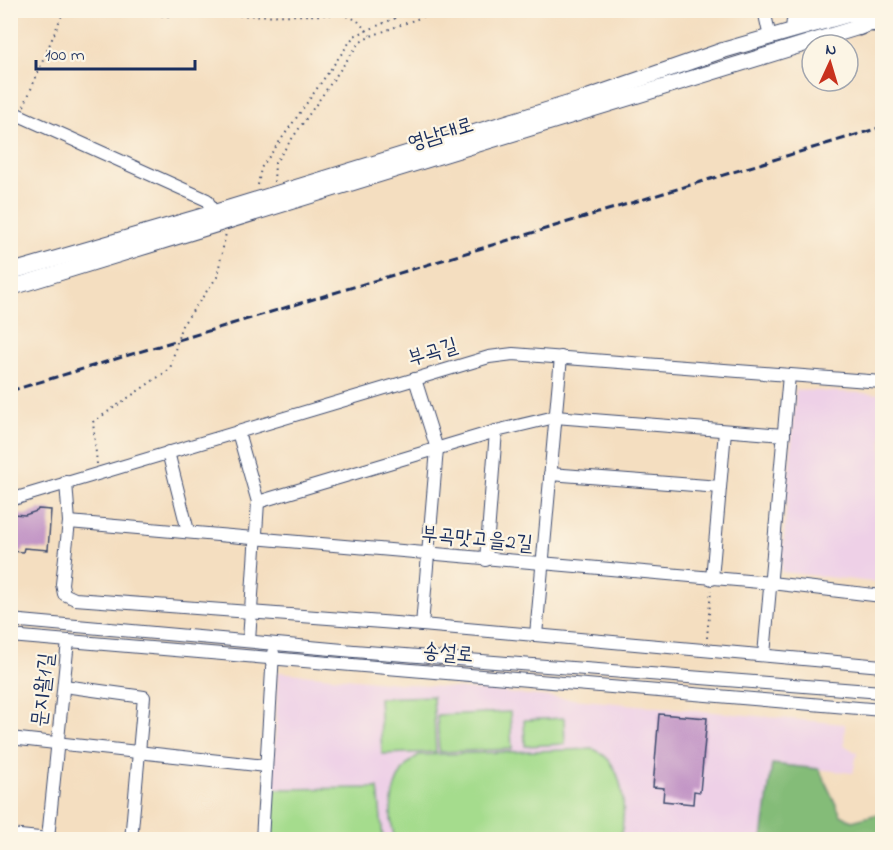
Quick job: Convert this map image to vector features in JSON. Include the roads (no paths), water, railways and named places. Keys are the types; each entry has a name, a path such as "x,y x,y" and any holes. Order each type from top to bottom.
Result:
{"main road":[{"path":"721,51 769,33 818,10"},
{"name":"영남대로","path":"10,272 213,213 580,100 721,51 866,16"},
{"name":"영남대로","path":"10,288 229,221 866,16"}],"street":[{"path":"764,10 769,33"},
{"path":"15,114 207,200 213,213"},
{"name":"부곡길","path":"10,500 489,357 513,354 561,357 882,382"},
{"path":"536,635 561,357"},
{"path":"764,655 789,375"},
{"path":"415,379 438,449 422,625"},
{"path":"258,502 496,431 555,417 784,435"},
{"path":"486,560 496,431"},
{"path":"712,579 724,431"},
{"path":"238,432 258,502 249,641"},
{"path":"168,452 188,531"},
{"path":"550,474 720,487"},
{"path":"66,482 69,522 62,584 64,594 75,599 422,625 882,666"},
{"name":"부곡맛고을2길","path":"69,522 254,537 542,565 771,583 882,596"},
{"name":"송설로","path":"10,620 882,692"},
{"name":"송설로","path":"10,636 882,710"},
{"name":"문지왈1길","path":"54,839 58,744 68,641"},
{"path":"262,840 273,643"},
{"path":"64,686 144,697 141,753 131,840"},
{"path":"10,738 265,766"},
{"path":"10,836 54,839"}],"railway":[{"path":"10,391 882,127"}]}
